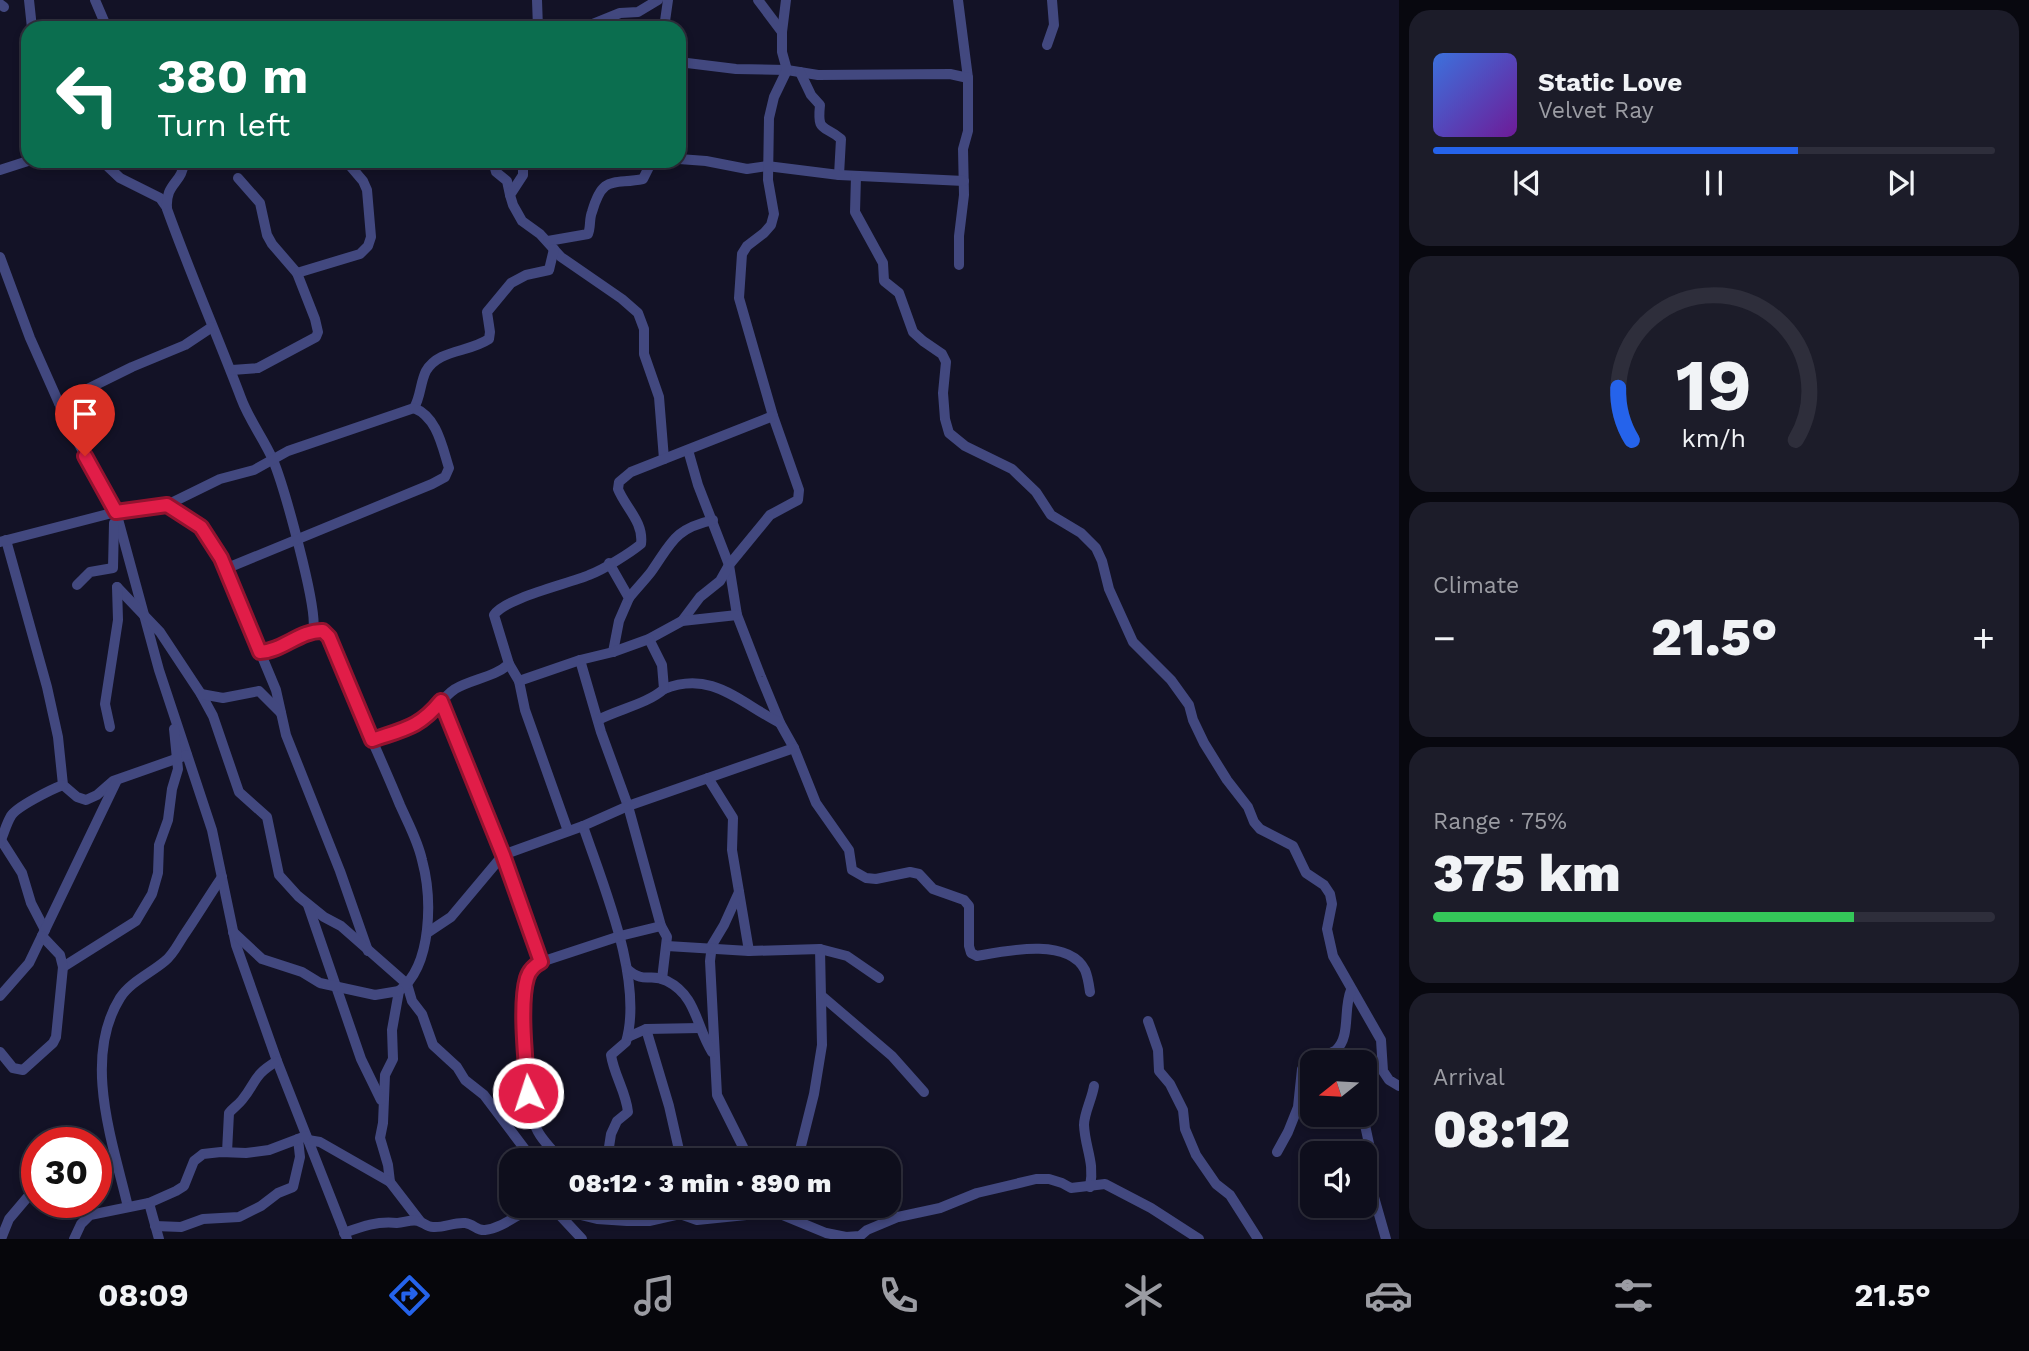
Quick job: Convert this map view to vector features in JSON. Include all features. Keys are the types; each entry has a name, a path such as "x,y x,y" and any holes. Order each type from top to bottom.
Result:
{"street":[{"path":"29,0 31,21"},
{"path":"95,0 104,21"},
{"path":"537,0 538,21"},
{"path":"599,21 620,12 638,12 658,0"},
{"path":"665,21 668,0"},
{"path":"758,0 782,33"},
{"path":"682,621 700,597 720,581 729,565 770,515 797,500 799,490 773,416 739,298 742,254 747,246 771,225 774,214 767,166 769,118 774,97 787,69 782,52 786,0"},
{"path":"958,0 969,108 968,131 963,149 964,181 958,236 959,265"},
{"path":"1047,45 1054,25 1052,0"},
{"path":"686,63 736,69 787,69 818,75 950,74 968,78"},
{"path":"800,72 811,95 820,105 821,125 824,130 841,139 839,175"},
{"path":"686,160 747,169 767,166 839,175 964,181"},
{"path":"0,170 21,163"},
{"path":"109,168 120,178 160,198 167,209 242,400 273,459 311,597 315,624 313,631"},
{"path":"167,209 166,196 171,186 179,180 183,168"},
{"path":"297,273 360,254 368,246 371,237 367,190 352,168"},
{"path":"495,168 507,181 513,205 522,221 561,257 638,313 644,330 644,354 659,397 664,459"},
{"path":"510,195 523,175 524,168"},
{"path":"551,245 588,234 591,213 600,190 616,181 643,178 648,168"},
{"path":"856,176 855,212 883,263 884,281 899,293 913,332 942,354 946,362 943,393 949,433 965,446 1012,469 1036,492 1051,515 1081,533 1096,548 1109,589 1133,642 1171,680 1189,705 1204,743 1248,807 1254,822 1260,829 1293,846 1306,873 1331,894 1332,904 1327,929 1330,946 1351,990 1381,1040 1383,1071 1389,1080 1399,1086"},
{"path":"232,370 258,368 316,337 318,331 297,273 272,244 267,235 260,203 238,178"},
{"path":"414,408 424,374 431,363 439,356 474,348 489,339 491,332 487,312 511,283 526,275 549,270 551,245"},
{"path":"0,257 30,338 59,403 117,515 173,711 182,756 212,830 233,932 304,1139 346,1236 383,1221 420,1221 434,1228 464,1223 480,1230 488,1230 509,1218"},
{"path":"59,403 185,345 212,327"},
{"path":"182,756 116,782 86,800 77,797 63,785 58,737 47,687 3,541 167,505 220,479 254,470 288,452 414,408 426,412 435,427 449,468 445,477 225,569"},
{"path":"568,831 525,710 519,681 509,664 494,615 498,610 525,597 592,574 641,544 642,536 636,519 618,489 619,482 631,472 773,416"},
{"path":"688,450 698,485 729,565 737,615 780,723 794,748 816,803 849,850 852,870 866,878 876,879 910,872 919,874 933,889 964,900 970,906 971,953 977,956 1026,948 1065,954 1085,970 1090,992"},
{"path":"167,505 201,527 221,558 276,690 286,735 340,871 368,951"},
{"path":"77,584 90,572 113,568 114,523 117,515"},
{"path":"613,652 619,621 629,598 652,571 664,550 682,531 713,520"},
{"path":"609,564 629,598"},
{"path":"110,727 105,704 118,620 117,587 160,632 201,694 213,716 239,792 267,817 279,875 308,903 341,926 403,987 422,1014 433,1045 457,1067 465,1080 484,1096 524,1148"},
{"path":"519,681 649,639 682,621 737,615"},
{"path":"260,652 272,651 313,631 323,631 329,637 422,860 429,901 427,933 417,967 403,987 392,1030 393,1059 385,1075 380,1142 388,1165 390,1182"},
{"path":"649,639 662,664 664,689"},
{"path":"580,660 628,806 661,926 667,937 662,979"},
{"path":"372,740 427,718 441,701 467,683 504,669 509,664"},
{"path":"598,720 622,708 653,698 664,689 681,682 698,682 731,693 780,723"},
{"path":"201,694 223,698 259,691 281,714"},
{"path":"441,701 503,855 541,962"},
{"path":"427,933 451,917 503,855 583,826 628,806 794,748"},
{"path":"63,967 136,921 152,894 158,873 159,845 168,820 172,789 182,756"},
{"path":"708,778 733,818 732,850 749,951"},
{"path":"0,996 22,974 116,782"},
{"path":"0,1052 13,1068 23,1070 53,1044 58,1030 63,967 60,955 44,933 22,873 0,841 16,809 63,785"},
{"path":"583,826 620,936 630,1014 626,1042 611,1055 628,1112 617,1121 608,1148"},
{"path":"128,1207 104,1099 100,1063 104,1039 111,1015 121,996 149,971 167,960 222,877"},
{"path":"739,892 711,950 717,1095 743,1148"},
{"path":"308,903 361,1059 383,1104"},
{"path":"551,1148 535,1128 528,1093 524,1032 527,976 534,965 541,962 620,936 661,926"},
{"path":"233,932 262,959 302,972 320,983 376,995 403,987"},
{"path":"667,946 749,951 820,949 848,956 879,978"},
{"path":"801,1146 814,1094 822,1045 820,949"},
{"path":"626,969 640,979 662,979 684,993 695,1010 704,1039 714,1056"},
{"path":"1277,1152 1298,1107 1302,1069 1318,1055 1330,1054 1338,1049 1345,1036 1346,1001 1351,990"},
{"path":"822,997 892,1056 924,1092"},
{"path":"1148,1021 1158,1050 1159,1070 1170,1084 1183,1110 1185,1129 1196,1155 1216,1184 1230,1195 1258,1239"},
{"path":"628,1037 646,1029 700,1028"},
{"path":"646,1029 669,1106 678,1148"},
{"path":"227,1152 229,1113 241,1101 263,1069 277,1061"},
{"path":"1090,1187 1093,1175 1092,1157 1084,1120 1094,1086"},
{"path":"1365,1127 1371,1153 1372,1190 1385,1239"},
{"path":"74,1239 81,1224 90,1215 149,1203 184,1186 194,1161 203,1154 270,1150 304,1139 320,1142 390,1182 420,1221"},
{"path":"155,1226 181,1227 203,1219 239,1217 261,1206 278,1193 287,1191 293,1187 295,1181 296,1166 304,1139"},
{"path":"791,1218 826,1234 865,1238 867,1230 898,1217 940,1208 977,1193 1036,1179 1062,1182 1071,1188 1105,1184 1151,1208 1199,1239"},
{"path":"149,1203 159,1239"},
{"path":"1,1239 9,1219 21,1204"},
{"path":"563,1218 582,1239"},
{"path":"593,1218 649,1221 658,1218"}],"route":[{"path":"85,456 116,512 167,505 201,527 221,558 260,652 272,651 313,631 323,631 329,637 372,740 427,718 441,701 503,855 541,962 534,965 527,976 525,996 524,1032 528,1093"}]}
